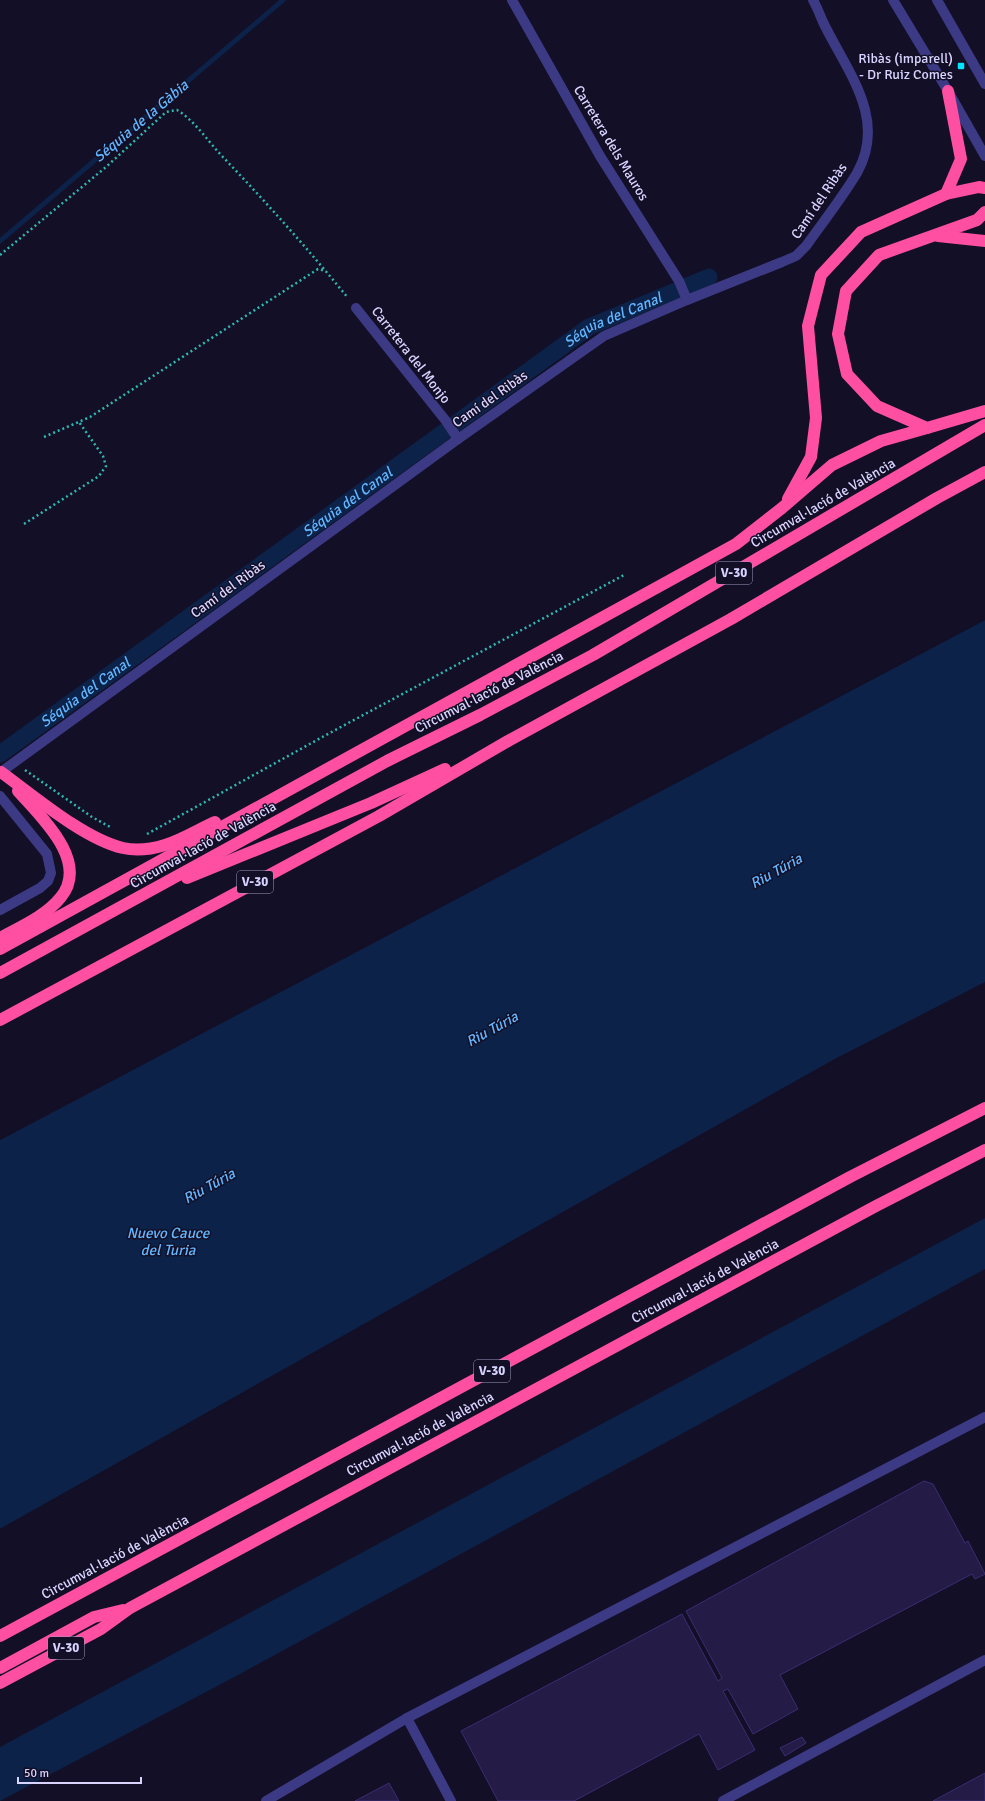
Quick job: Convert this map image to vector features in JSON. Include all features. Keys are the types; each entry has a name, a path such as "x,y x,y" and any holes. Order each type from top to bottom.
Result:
{"highway":[{"path":"946,194 961,159 948,91"},
{"path":"782,508 811,458 816,418 808,326 821,275 860,232 946,194 978,187 985,188"},
{"path":"927,428 877,406 847,374 838,334 846,291 879,255 977,220 985,212"},
{"path":"933,235 981,239 985,241"},
{"path":"0,949 736,544 782,508 832,464 880,440 985,411"},
{"name":"Circumval·lació de València","path":"0,973 387,761 480,716 593,655 985,425"},
{"name":"V-30","path":"0,1020 378,816 508,741 731,619 937,498 985,472"},
{"path":"11,967 189,877 371,803 508,741"},
{"path":"0,773 54,811 101,841 123,849 142,850 165,845 331,766"},
{"path":"0,773 60,838 69,866 69,880 61,897 36,918 0,938"},
{"name":"Circumval·lació de València","path":"0,1636 850,1177 985,1108"},
{"name":"Circumval·lació de València","path":"0,1683 101,1629 130,1608 876,1206 985,1150"},
{"path":"0,1668 94,1617 130,1608"}],"street":[{"name":"Carretera dels Mauros","path":"512,0 600,156 678,281 687,300"},
{"name":"Camí del Ribàs","path":"0,773 458,439 604,336 687,300 796,256 806,246 857,172 868,143 866,112 858,86 813,0"},
{"path":"819,12 820,0"},
{"path":"937,0 985,84"},
{"path":"896,3 985,156"},
{"name":"Carretera del Monjo","path":"356,308 446,421 458,439"},
{"path":"0,796 47,854 51,873 48,881 40,888 0,910"},
{"path":"266,1801 407,1718 985,1417"},
{"path":"723,1801 985,1660"},
{"path":"407,1718 451,1801"}],"path":[{"path":"0,254 106,167 166,112 177,110 188,117 327,271 356,308"},
{"path":"44,437 90,417 318,269 327,271"},
{"path":"24,524 99,476 106,466 104,456 79,422"},
{"path":"145,835 326,735 624,575"},
{"path":"15,763 92,817 116,830"}],"water":[{"name":"Nuevo Cauce del Turia","path":"985,620 985,984 835,1059 0,1529 0,1140"},
{"path":"985,1218 985,1269 238,1675 0,1801 0,1747"}],"pier":[{"path":"985,618 985,620 0,1140 0,1137"},
{"path":"985,982 985,987 836,1061 0,1531 0,1529 835,1059"}],"building":[{"path":"924,1481 933,1484 965,1543 968,1541 985,1574 975,1579 972,1574 780,1675 798,1709 753,1734 728,1689 723,1691 755,1750 718,1770 699,1734 574,1801 498,1801 461,1731 682,1614 718,1681 722,1678 686,1611"},
{"path":"802,1737 806,1743 785,1756 780,1748"},
{"path":"985,1773 985,1801 933,1801"},
{"path":"389,1783 399,1801 355,1801"}],"waterway":[{"name":"Séquia de la Gàbia","path":"0,241 283,0"},
{"name":"Séquia del Canal","path":"0,754 589,327 709,277"}],"place":[{"name":"Ribàs (imparell) - Dr Ruiz Comes","path":"961,66"}],"water label":[{"name":"Riu Túria","path":"776,871"},
{"name":"Riu Túria","path":"492,1029"},
{"name":"Riu Túria","path":"209,1186"}]}
